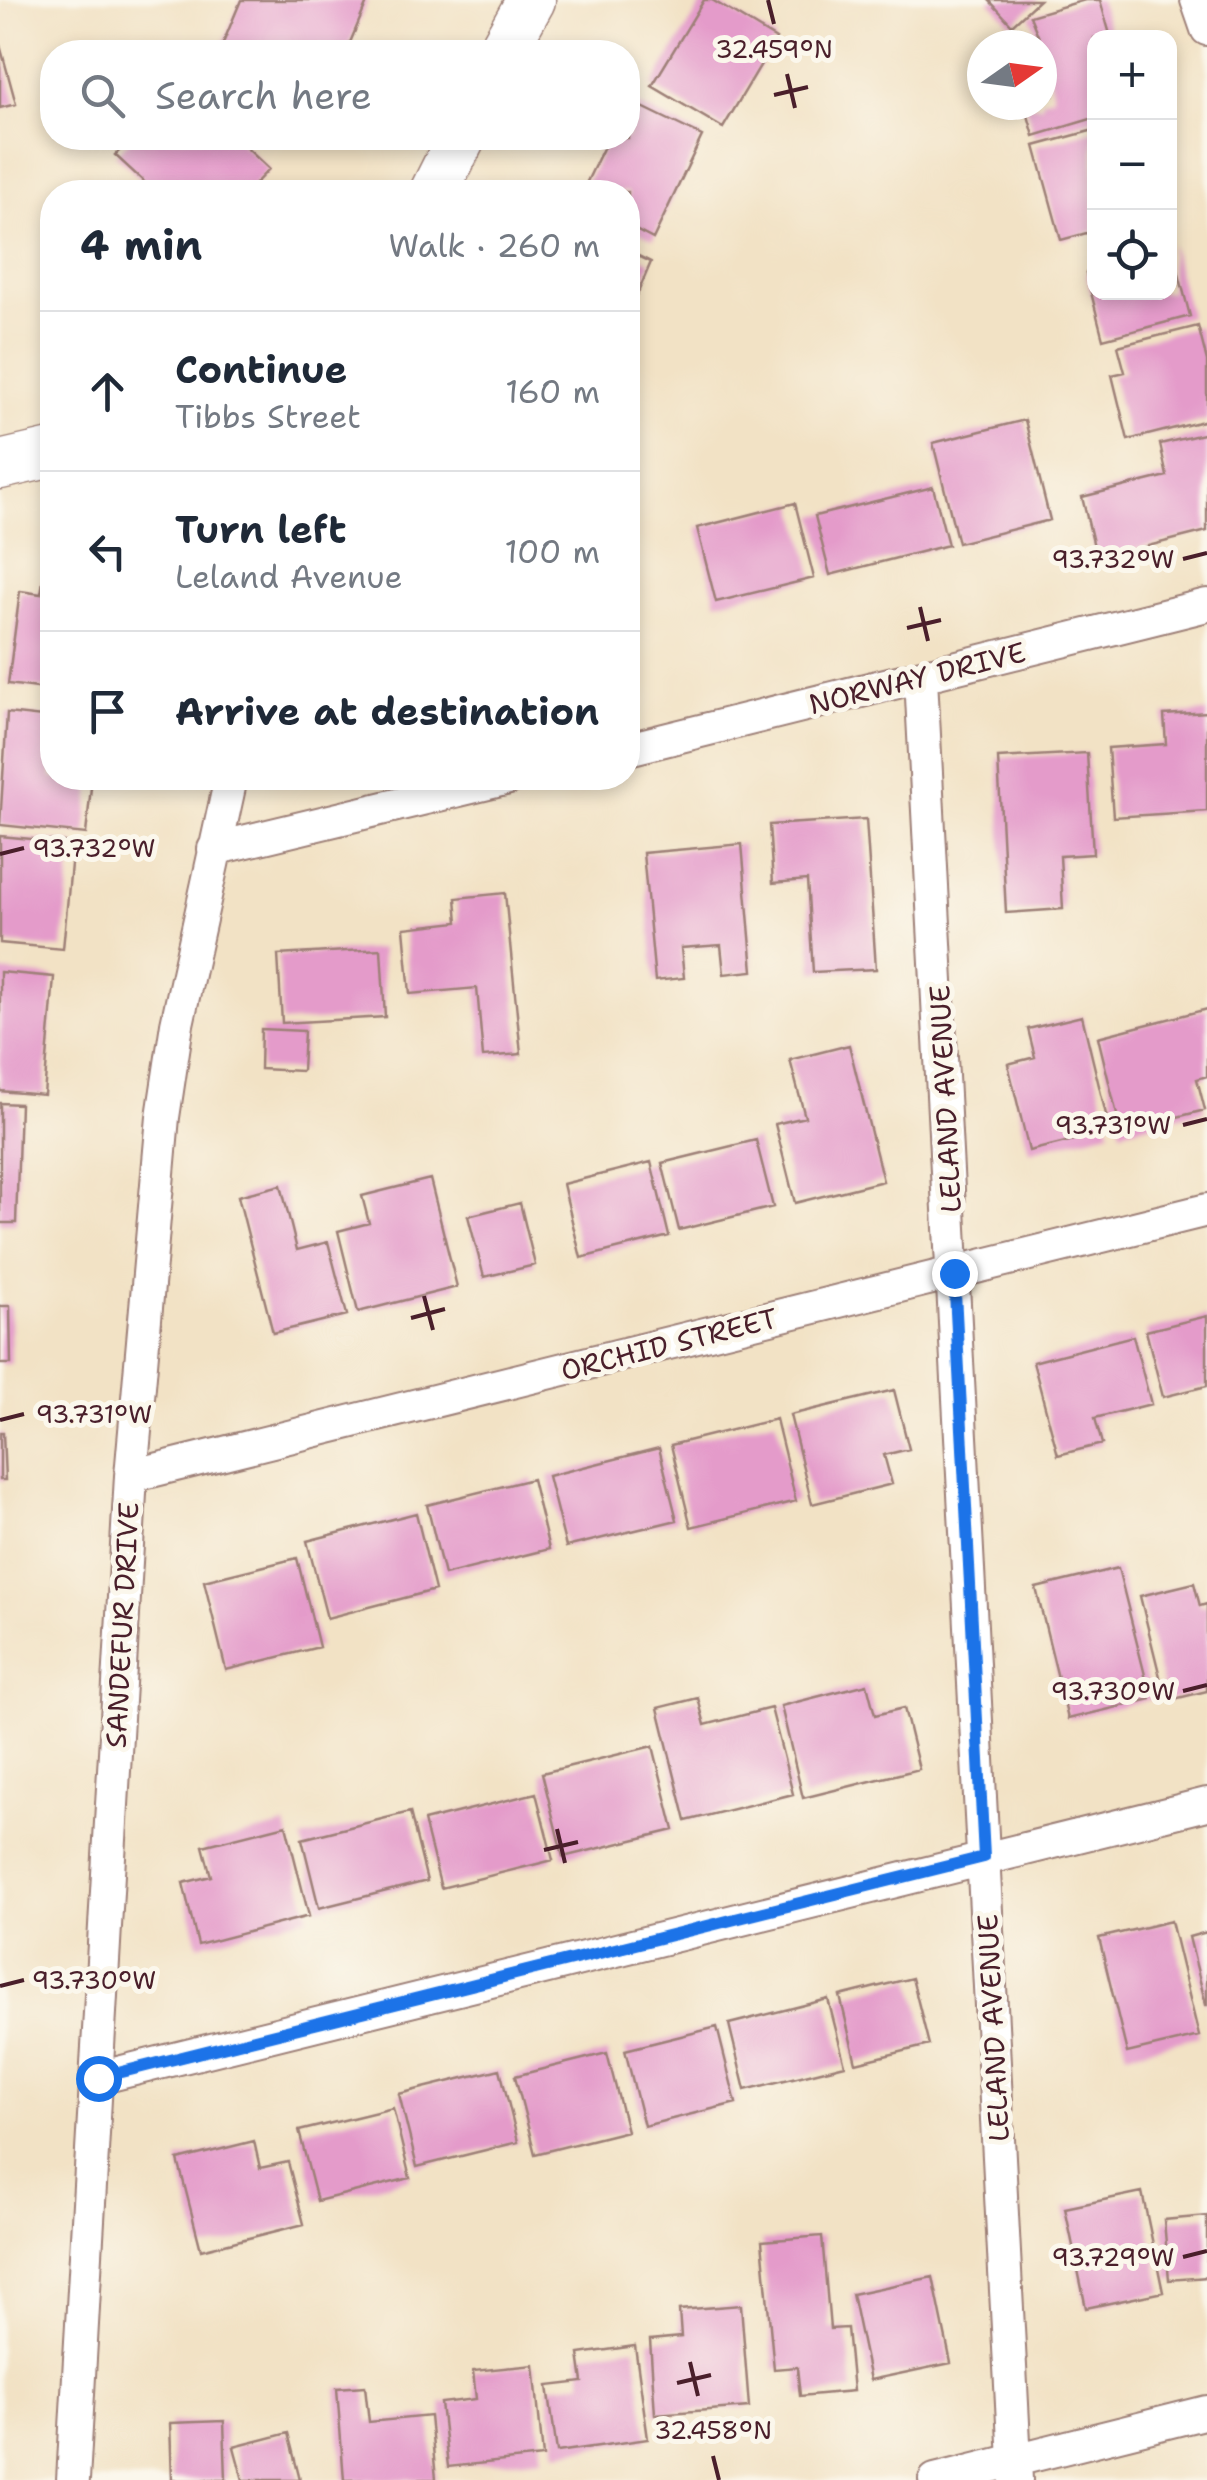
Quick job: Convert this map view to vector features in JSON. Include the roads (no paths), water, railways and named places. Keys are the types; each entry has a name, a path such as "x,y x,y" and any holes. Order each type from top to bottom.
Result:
{"street":[{"path":"509,40 531,0"},
{"path":"1197,0 1207,29"},
{"path":"440,180 454,150"},
{"path":"0,465 40,455"},
{"name":"NORWAY DRIVE","path":"640,746 1207,605"},
{"name":"LELAND AVENUE","path":"922,678 1015,2470"},
{"name":"SANDEFUR DRIVE","path":"74,2480 130,1476 163,1117 177,1024 228,790"},
{"path":"214,849 459,790"},
{"name":"ORCHID STREET","path":"130,1476 1207,1210"},
{"path":"98,2078 1207,1804"},
{"path":"935,2480 1015,2470 1207,2412"}]}
